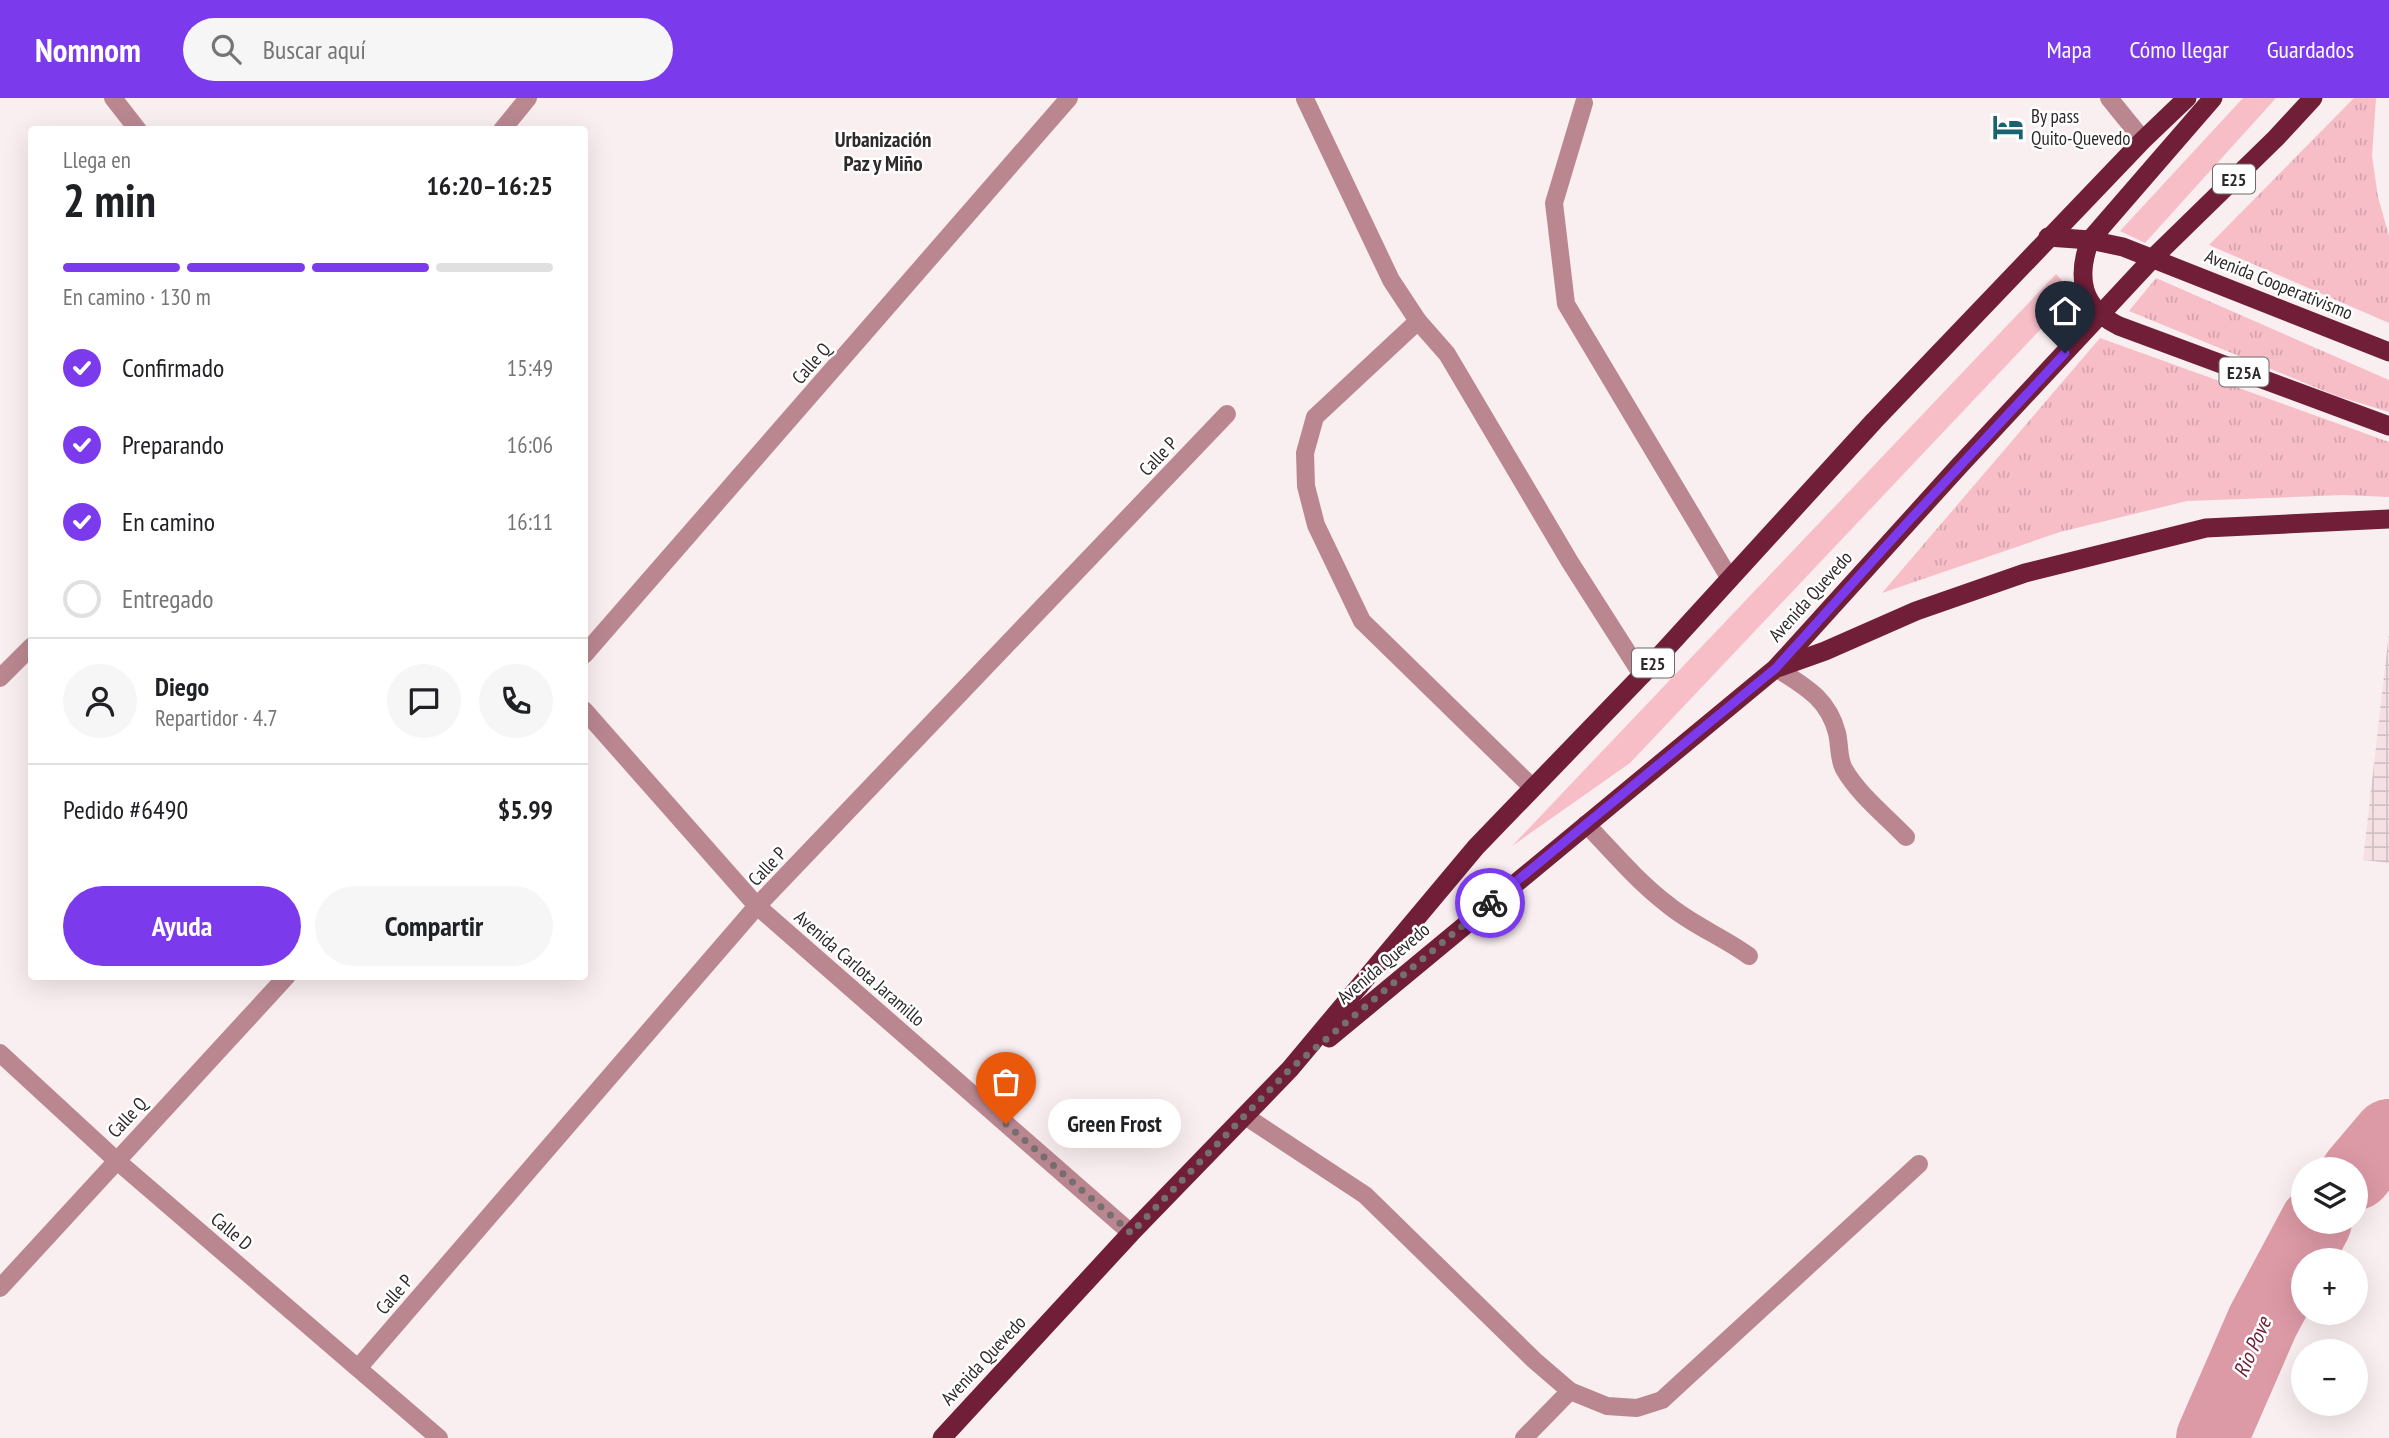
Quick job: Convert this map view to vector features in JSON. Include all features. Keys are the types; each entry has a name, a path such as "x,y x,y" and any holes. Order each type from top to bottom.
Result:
{"highway":[{"name":"Avenida Quevedo","path":"942,1438 1131,1233 1290,1069 1476,847 1642,675 1874,421 2048,237 2187,98"},
{"path":"2100,316 2086,293 2083,281 2084,261 2090,240 2213,98"},
{"name":"Avenida Quevedo","path":"1290,1069 1776,668 2152,258 2276,138 2313,98"},
{"name":"Avenida Cooperativismo","path":"2048,237 2115,245 2389,352"},
{"name":"E25A","path":"2100,316 2119,326 2389,426"},
{"path":"1776,668 1825,651 1916,611 2025,573 2206,528 2389,519"}],"street":[{"path":"113,98 135,126"},
{"path":"505,126 528,98"},
{"name":"Calle Q","path":"588,650 1069,98"},
{"path":"2109,98 2143,140"},
{"path":"1305,99 1391,280 1418,321 1447,354 1570,562 1642,675"},
{"path":"1584,103 1554,203 1566,304 1730,579"},
{"path":"1418,321 1315,417 1305,453 1306,486 1316,525 1362,621 1533,788"},
{"name":"Calle P","path":"359,1367 757,906 1227,414"},
{"path":"0,678 28,650"},
{"path":"1776,668 1814,692 1837,732 1843,768 1856,786 1906,837"},
{"name":"Avenida Carlota Jaramillo","path":"588,715 757,906 1131,1233"},
{"path":"1586,824 1667,904 1749,956"},
{"name":"Calle Q","path":"0,1288 282,980"},
{"name":"Calle D","path":"0,1053 116,1160 439,1438"},
{"path":"1245,1116 1366,1195 1534,1360 1570,1391 1607,1406 1637,1408 1662,1400 1919,1164"},
{"path":"1524,1438 1570,1391"}],"shaded area":[{"path":"2389,633 2389,863 2363,860"}],"green space":[{"path":"2243,98 2276,98 2145,243 2120,231"},
{"path":"2354,98 2376,98 2372,156 2378,197 2389,236 2389,323 2209,245"},
{"path":"2056,274 2074,294 1630,763 1512,846"},
{"path":"2156,278 2389,380 2389,412 2337,396 2129,311"},
{"path":"2100,338 2389,442 2389,497 2344,495 2187,501 2060,532 1882,593"}],"waterway":[{"name":"Rio Pove","path":"2368,1160 2389,1135"},
{"name":"Rio Pove","path":"2212,1438 2263,1321 2310,1234"}],"way so far":[{"path":"1006,1124 1131,1233 1290,1069 1490,903"}],"place":[{"name":"By pass Quito-Quevedo","path":"2008,127"},
{"name":"Green Frost","path":"1006,1124"}],"district":[{"name":"Urbanización Paz y Miño","path":"883,151"}],"route":[{"path":"1490,903 1776,668 2065,353"}]}
